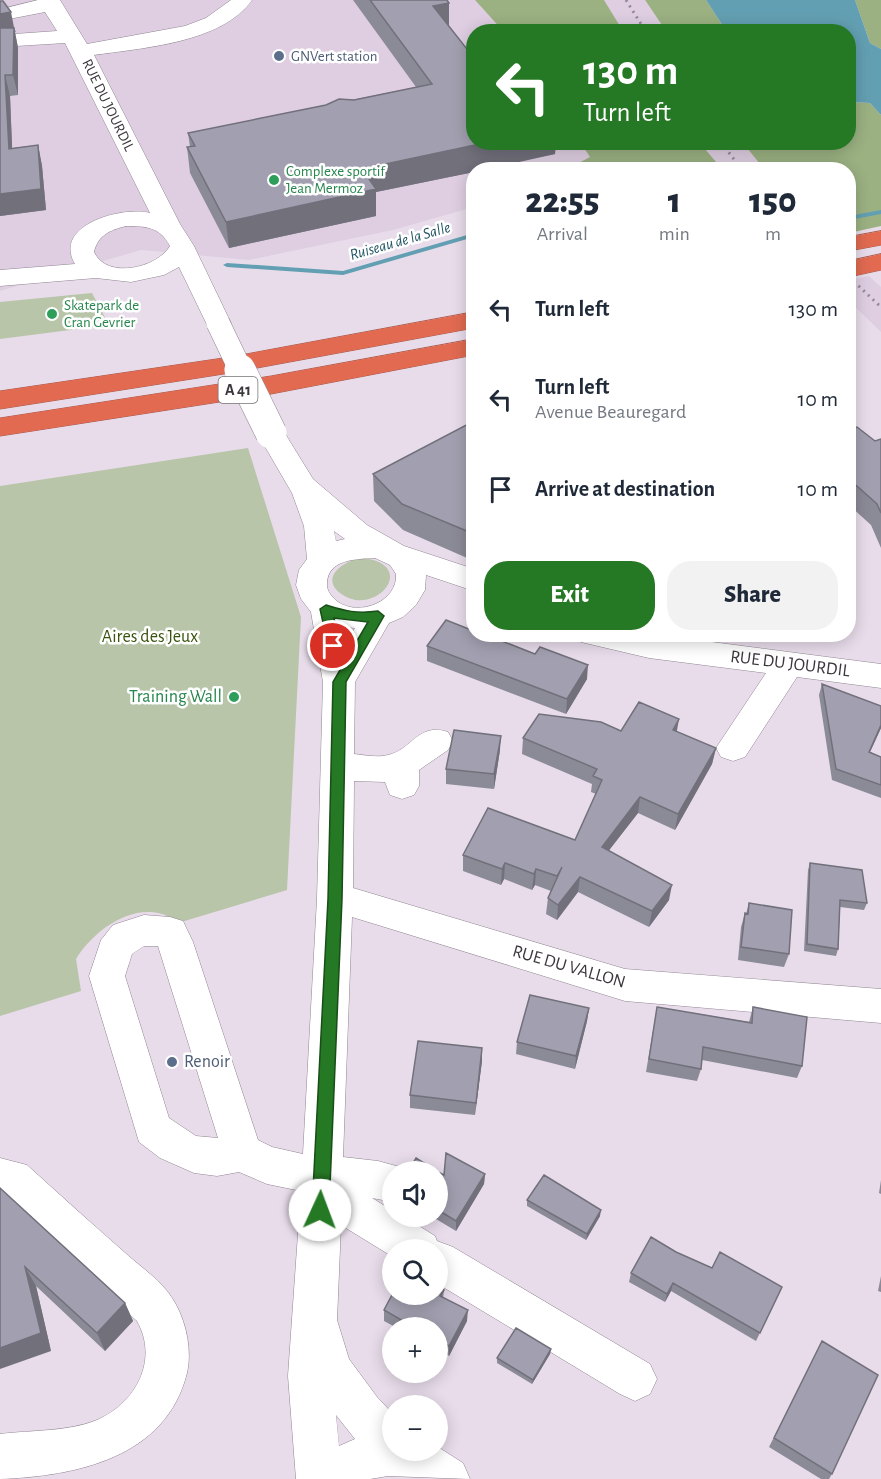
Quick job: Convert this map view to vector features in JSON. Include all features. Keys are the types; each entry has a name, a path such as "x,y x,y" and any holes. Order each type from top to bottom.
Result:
{"highway":[{"path":"856,243 881,238"},
{"path":"856,267 881,262"},
{"name":"A 41","path":"0,400 230,365 466,321"},
{"name":"A 41","path":"0,427 271,385 466,348"}],"street":[{"path":"0,41 77,44 205,27 227,16 242,0"},
{"path":"9,13 50,2"},
{"name":"RUE DU JOURDIL","path":"50,2 77,44 168,225"},
{"path":"117,220 141,175"},
{"path":"0,276 84,241 97,229 117,220 153,219 168,225 179,234 182,246 271,434 302,485 323,542 322,559"},
{"path":"84,241 82,252 87,262 98,270"},
{"path":"124,276 145,274 163,267 176,257 182,246"},
{"path":"0,276 98,270 164,285 214,314"},
{"path":"302,485 387,551 411,573 413,583 409,594 400,605 378,616 360,619 341,616 326,609 314,598 310,585 312,571 322,559 338,550 357,545 387,551 466,576"},
{"path":"319,1479 310,1376 316,1312 335,899 339,682 326,609"},
{"path":"339,682 378,616"},
{"name":"RUE DU JOURDIL","path":"630,642 881,676"},
{"path":"733,748 789,664"},
{"path":"337,767 402,778 402,764 436,741"},
{"name":"RUE DU VALLON","path":"335,899 369,906 625,985 881,1006"},
{"path":"242,1152 221,1159 193,1155 170,1144 153,1129 107,976 111,953 119,941 137,932 151,929 170,932 176,942 242,1152 268,1166 322,1182 404,1239"},
{"path":"322,1182 366,1176 382,1180"},
{"path":"0,1177 13,1179 152,1306 164,1322 169,1350 165,1379 157,1394 125,1427 109,1438 0,1457"},
{"path":"448,1267 635,1379"},
{"path":"316,1312 330,1370 362,1413 382,1434"},
{"path":"328,1479 351,1463 382,1454"},
{"path":"422,1461 447,1479"}],"shaded area":[{"path":"0,0 475,0 497,24 466,24 466,150 585,150 590,157 580,162 466,162 466,209 393,230 249,260 141,250 0,291"},
{"path":"604,0 645,0 661,24 619,24"},
{"path":"706,150 749,150 758,162 716,162"},
{"path":"869,276 881,287 881,332 856,308 856,279"}],"green space":[{"path":"475,0 604,0 619,24 497,24"},
{"path":"645,0 706,0 722,24 661,24"},
{"path":"855,0 881,0 881,49 870,43"},
{"path":"856,102 870,103 881,115 881,226 856,231 856,162 758,162 749,150 856,150"},
{"path":"585,150 706,150 716,162 580,162 590,157"},
{"name":"Skatepark de Cran Gevrier","path":"92,293 109,325 0,339 0,302"},
{"name":"Aires des Jeux","path":"248,448 301,617 287,890 178,923 164,915 149,912 124,917 101,931 76,959 81,991 0,1016 0,486"},
{"path":"362,558 379,562 388,570 390,579 386,588 366,600 353,599 340,593 332,581 342,565"}],"water":[{"path":"706,0 855,0 870,43 881,49 881,115 870,103 856,102 856,24 722,24"}],"building":[{"path":"370,0 447,0 449,3 433,6 466,48 466,147 362,169 376,189 226,222 187,147 195,146 188,133 326,105 339,99 354,100 432,84"},
{"path":"0,1 3,1 11,12 0,14"},
{"path":"0,28 14,28 13,75 5,75 9,149 38,145 41,189 0,194"},
{"path":"466,425 466,531 402,504 373,474"},
{"path":"856,427 875,441 881,439 881,513 877,504 856,485"},
{"path":"446,620 466,628 466,642 504,642 535,654 540,647 588,665 567,699 427,646"},
{"path":"822,684 881,706 881,725 869,752 881,757 881,785 836,769"},
{"path":"639,702 679,719 673,730 716,748 678,814 640,797 602,847 672,885 652,911 580,877 558,905 548,898 562,867 557,876 536,869 534,874 505,863 502,869 463,855 488,808 575,840 602,780 593,776 597,769 523,738 539,714 601,722 621,731"},
{"path":"454,730 501,736 494,774 446,769"},
{"path":"810,863 862,870 867,903 840,900 838,949 807,944"},
{"path":"749,903 792,910 789,954 741,947 745,913 748,914"},
{"path":"530,995 589,1008 576,1056 517,1042"},
{"path":"657,1007 752,1023 753,1007 807,1017 802,1066 703,1047 701,1069 649,1059"},
{"path":"418,1041 482,1048 476,1103 410,1095"},
{"path":"446,1153 485,1174 456,1221 448,1216 448,1161 445,1161"},
{"path":"544,1175 601,1210 587,1234 527,1200"},
{"path":"0,1188 125,1303 97,1333 25,1267 41,1333 0,1348"},
{"path":"651,1237 676,1252 712,1268 720,1252 782,1287 760,1333 673,1283 667,1294 631,1273"},
{"path":"448,1300 468,1310 449,1346 448,1317 396,1317 384,1310 387,1305 448,1305"},
{"path":"516,1328 551,1349 533,1380 497,1358"},
{"path":"822,1341 878,1375 832,1474 774,1438"}],"waterway":[{"name":"Ruiseau de la Salle","path":"856,217 881,212"},
{"name":"Ruiseau de la Salle","path":"227,265 343,273 466,237"}],"railway":[{"path":"626,0 641,24"},
{"path":"727,150 736,162"},
{"path":"856,284 881,307"}],"place":[{"name":"GNVert station","path":"279,56"},
{"name":"Complexe sportif Jean Mermoz","path":"274,180"},
{"name":"Skatepark de Cran Gevrier","path":"52,314"},
{"name":"Training Wall","path":"234,697"},
{"name":"Renoir","path":"172,1062"}],"route":[{"path":"320,1210 335,899 339,682 378,616 360,619 341,616 326,609 333,646"}]}
